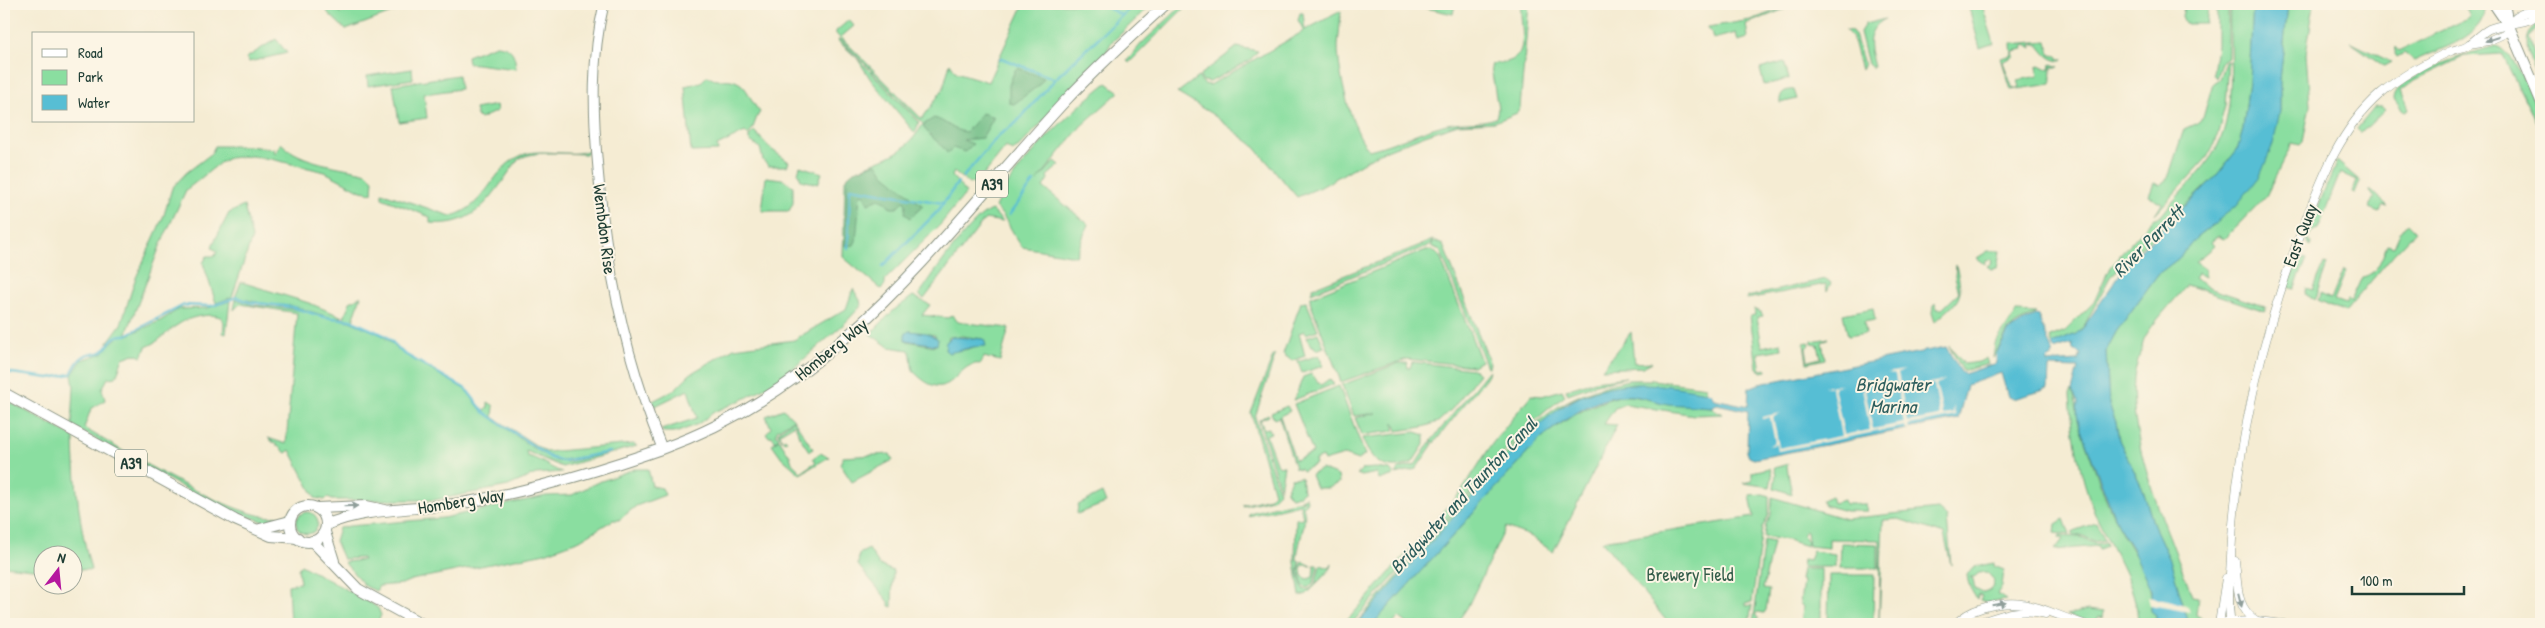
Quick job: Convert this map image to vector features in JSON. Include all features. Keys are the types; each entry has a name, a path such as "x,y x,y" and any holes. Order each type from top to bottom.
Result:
{"main road":[{"name":"Wembdon Rise","path":"604,4 597,39 594,107 605,239 612,283 628,349 644,402 662,448"},
{"name":"Homberg Way","path":"325,529 343,519 385,510 451,505 512,493 592,472 662,448 714,426 757,403 810,368 856,331 918,266 1065,101 1166,4"},
{"path":"2494,4 2508,24 2541,101"},
{"path":"2504,4 2508,24"},
{"name":"A39","path":"4,393 229,517 260,529 271,536 312,541 321,537 325,529"},
{"name":"A39","path":"260,529 290,521 295,511 301,506 317,508"},
{"name":"Homberg Way","path":"317,508 366,506 385,510"},
{"path":"317,508 324,514 325,529 334,562"},
{"path":"290,521 292,532 298,538"},
{"path":"312,541 358,588 422,624"}],"street":[{"path":"2526,4 2541,11"},
{"name":"East Quay","path":"2219,624 2232,537 2243,439 2261,352 2282,282 2331,158 2352,124 2380,94 2405,75 2424,64 2469,44 2489,29 2508,24 2522,24 2536,17 2541,11"},
{"name":"East Quay","path":"2232,537 2240,601 2248,616 2258,621"},
{"name":"East Quay","path":"2231,623 2232,537"},
{"path":"1956,624 1968,613 1979,609 2018,602 2032,604 2084,624"},
{"path":"1975,624 2002,614 2024,610 2047,615 2073,624"},
{"path":"2211,624 2219,615"},
{"path":"2219,624 2258,621 2284,624"}],"green space":[{"path":"325,4 332,4 341,13 364,4 415,4 346,30 328,13"},
{"path":"1024,4 1152,4 1111,43 1103,58 1019,147 1012,151 1006,147 979,181 969,184 954,172 952,176 966,193 940,225 885,280 885,285 881,289 843,257 845,179 856,171 896,153 914,137 923,124 836,34 836,31 849,20 854,26 841,37 922,119 943,89 950,63 956,72 988,82"},
{"path":"1184,4 1188,4 1129,63 1127,61 1142,43"},
{"path":"1406,4 1455,4 1453,14 1413,5 1409,7"},
{"path":"1521,4 1529,4 1520,108 1517,113 1495,122 1458,124 1425,135 1379,153 1321,187 1297,197 1253,145 1212,114 1177,93 1198,77 1204,84 1210,85 1304,31 1298,20 1300,13 1303,13 1305,30 1341,11 1338,46 1340,71 1351,115 1362,141 1369,150 1443,125 1490,120 1496,118 1498,109 1491,67 1492,64 1512,60 1521,50"},
{"path":"1798,4 1746,24 1748,38 1738,41 1736,33 1713,39 1711,31 1709,31 1708,27 1751,20"},
{"path":"2217,4 2228,4 2228,58 2221,63 2216,78 2213,73 2217,45"},
{"path":"2230,4 2253,4 2249,82 2243,129 2237,150 2216,176 2110,277 2083,328 2076,334 2052,344 2050,337 2065,331 2094,302 2110,267 2153,219 2161,216 2198,174 2217,147 2224,131 2230,96"},
{"path":"2288,4 2314,4 2306,54 2310,105 2303,142 2300,145 2292,143 2266,196 2224,239 2218,236 2211,242 2214,246 2195,262 2205,269 2205,277 2198,273 2194,278 2209,288 2266,307 2265,311 2187,285 2156,321 2146,336 2134,378 2137,433 2152,489 2192,596 2198,597 2196,615 2206,620 2201,624 2189,624 2170,560 2154,526 2142,487 2119,440 2116,422 2109,405 2106,351 2116,332 2158,274 2179,258 2196,238 2214,224 2280,111 2280,80"},
{"path":"2464,4 2484,4 2483,15 2479,25 2470,33 2448,46 2414,61 2404,53 2397,57 2395,54 2396,47 2399,51 2470,17"},
{"path":"1982,5 1994,43 1980,48 1969,8"},
{"path":"2184,7 2208,9 2206,24 2185,24 2182,17"},
{"path":"1885,19 1878,24 1871,34 1870,46 1874,67 1871,67 1868,64 1860,32 1865,24"},
{"path":"2541,21 2529,39 2536,60 2533,61 2541,79 2541,85 2530,60 2527,43 2533,28"},
{"path":"1845,30 1852,31 1855,35 1864,64 1861,70 1852,37"},
{"path":"276,39 287,53 249,62 246,58"},
{"path":"839,39 919,122 915,133 871,80 857,58 838,41"},
{"path":"2047,41 2050,55 2058,56 2058,59 2063,59 2062,61 2051,58 2038,44 2031,44 2032,48 2026,44 2023,46 2024,49 2013,51 2014,56 2003,62 2013,89 2020,87 2018,80 2039,76 2037,66 2040,65 2050,70 2051,64 2059,67 2052,67 2051,84 2011,90 2001,58 2012,55 2011,44"},
{"path":"2350,42 2391,62 2384,66"},
{"path":"496,45 506,47 512,52 516,69 468,63 467,56"},
{"path":"2496,46 2511,58 2519,69 2537,111 2541,132 2502,54 2465,56 2415,80 2401,91 2408,109 2405,111 2402,110 2394,99 2398,90 2407,81 2421,73 2438,65 2472,53"},
{"path":"1237,47 1258,51 1250,60 1210,82 1203,81 1199,76"},
{"path":"2228,61 2225,106 2215,144 2204,161 2155,214 2162,203 2149,196 2154,183 2160,185 2168,178 2184,129 2203,118 2213,83 2219,79 2225,62"},
{"path":"1784,62 1789,79 1764,85 1760,69"},
{"path":"1018,68 1044,78 1039,85 1014,104 1009,103 1009,85 1015,70"},
{"path":"412,69 413,79 368,86 367,76"},
{"path":"458,75 460,89 424,94 427,118 399,122 393,85"},
{"path":"707,76 715,80 731,80 740,83 760,112 748,135 745,132 717,146 718,151 691,152 685,86 701,82"},
{"path":"1107,83 1119,92 1081,126 1037,181 1055,161 1060,165 1047,176 1048,179 1043,187 1088,224 1076,256 1022,247 995,207 1015,174 1044,140"},
{"path":"1794,90 1797,99 1780,103 1780,97 1783,92"},
{"path":"496,105 497,111 480,119 477,116 475,109"},
{"path":"2375,107 2382,107 2385,110 2361,133 2357,129"},
{"path":"982,113 994,117 982,138 963,140 973,144 965,152 953,148 947,153 923,125 934,118 957,130 966,132"},
{"path":"754,131 771,149 789,162 787,166 768,166 763,160 760,148 749,140 749,136"},
{"path":"281,143 299,156 310,160 367,173 373,179 372,193 361,191 325,172 271,159 251,156 229,158 221,162 186,190 160,246 126,335 121,335 107,343 121,324 135,280 164,215 172,188 186,173 211,154 215,146 248,146 274,149 275,154"},
{"path":"589,150 586,154 566,153 582,152"},
{"path":"537,152 564,153 522,157 517,161 492,196 472,214 460,220 447,223 430,223 430,217 382,198 382,193 451,216 473,205 502,170 520,156"},
{"path":"2337,161 2360,181 2355,194 2352,193 2357,180 2340,173 2318,229 2311,233 2307,240 2312,243 2311,247 2305,238"},
{"path":"877,163 884,174 923,206 910,218 905,213 906,205 904,201 897,208 891,208 886,202 879,199 868,204 864,194 860,195 856,241 854,245 845,246 847,177 854,171"},
{"path":"800,166 822,173 818,184 801,180 798,173"},
{"path":"766,177 782,179 793,186 793,203 789,211 762,211"},
{"path":"2369,190 2388,206 2383,205 2379,212 2369,208 2374,197"},
{"path":"244,206 252,238 232,297 216,303 203,263 207,256 215,256 217,251 212,248 213,244 229,213"},
{"path":"992,210 1003,222 985,219 924,299 919,295 942,261 964,234 984,214"},
{"path":"2408,223 2416,231 2345,312 2318,300 2320,294 2331,299 2343,270 2346,271 2334,300 2345,304 2347,300 2351,301 2362,277 2372,273 2381,260 2387,245 2394,247 2400,233"},
{"path":"1433,240 1430,245 1311,293 1313,288"},
{"path":"1434,241 1443,245 1490,363 1489,367 1487,367 1440,250 1431,246"},
{"path":"1426,250 1434,251 1440,257 1481,361 1473,366 1407,359 1341,382 1310,302 1311,297"},
{"path":"1988,251 2000,251 1997,268 1991,269 1987,266 1992,263 1991,259 1986,260 1985,264 1977,258"},
{"path":"2303,258 2307,259 2294,289 2288,287 2296,263"},
{"path":"2324,264 2327,265 2315,299 2305,294 2307,288 2313,290"},
{"path":"1956,265 1960,293 1955,303 1935,322 1932,313 1933,305 1935,303 1936,309 1942,309 1959,293 1955,276"},
{"path":"1826,279 1831,283 1827,291 1826,284 1747,299 1747,297"},
{"path":"241,282 309,303 343,317 332,318 293,306 265,304 235,297"},
{"path":"853,289 860,300 861,306 845,323 795,367 773,383 746,398 714,412 698,424 678,432 663,432 661,430 697,418 688,390 651,408 649,403 674,390 690,374 734,348 794,340 846,309"},
{"path":"361,296 353,321 344,318 350,302"},
{"path":"913,296 930,305 922,315 948,318 952,315 958,322 1009,328 1000,361 984,357 981,364 972,365 965,369 945,385 937,386 927,383 913,371 909,350 889,347 870,334 894,310","holes":["909,331 935,335 935,346 907,341","962,336 984,339 976,346 966,349 956,351 945,350 949,337"]},
{"path":"236,299 253,305 293,309 349,321 382,335 402,353 466,390 482,411 533,448 556,461 569,462 611,452 561,460 551,457 484,412 488,407 488,402 494,406 493,417 546,452 633,444 637,446 562,467 526,451 527,456 562,472 536,474 508,486 435,500 331,500 328,497 325,500 315,498 290,450 286,453 268,438 286,444 297,313 240,304 234,310"},
{"path":"230,301 226,334 223,333 224,323 222,318 212,315 194,317 183,321 146,347 142,357 134,354 123,358 116,377 108,378 102,389 105,400 91,409 84,428 151,467 210,497 261,516 278,516 266,522 220,508 72,426 74,386 72,375 82,360 103,353 119,336 128,335 160,321 179,309 208,308"},
{"path":"1306,301 1318,330 1306,334 1305,331 1299,333 1305,356 1292,361 1283,354 1301,302"},
{"path":"1873,308 1875,320 1864,322 1866,333 1848,336 1843,314"},
{"path":"1754,309 1761,312 1763,316 1757,317 1762,347 1781,343 1782,349 1758,353 1761,370 1767,369 1767,371 1762,372 1757,368 1750,316 1755,315"},
{"path":"2016,312 2036,313 2009,329 1993,358 1995,344"},
{"path":"1631,332 1634,363 1652,362 1643,367 1602,369"},
{"path":"1318,333 1324,347 1316,350 1314,346 1311,346 1307,337"},
{"path":"1829,338 1822,342 1825,359 1807,363 1804,343 1809,342 1810,344 1806,348 1808,361 1821,358 1818,345 1812,344 1812,341"},
{"path":"1949,346 1964,364 1979,362 1986,358 1988,364 1963,371"},
{"path":"1274,354 1275,356 1255,417 1279,492 1272,499 1243,506 1269,498 1274,493 1251,413"},
{"path":"1319,355 1323,366 1302,373 1298,362"},
{"path":"1412,362 1473,369 1479,374 1452,409 1438,422 1423,427 1397,431 1394,422 1394,431 1362,435 1355,418 1376,413 1354,416 1342,385 1399,363 1407,363 1408,368 1410,368"},
{"path":"1489,370 1488,375 1434,443 1431,441"},
{"path":"1311,374 1321,385 1329,379 1334,384 1294,400 1303,377"},
{"path":"1626,377 1596,384 1568,394 1566,390 1595,381"},
{"path":"1628,380 1652,380 1706,387 1706,392 1628,384 1590,392 1567,402 1526,437 1390,590 1355,624 1525,433 1537,422 1561,405 1572,399 1585,393"},
{"path":"1339,386 1365,455 1358,460 1344,455 1324,461 1322,457 1315,460 1316,464 1302,471 1295,468 1279,417 1274,419 1271,413 1287,406 1290,411 1280,416 1295,460 1313,453 1294,404"},
{"path":"1562,390 1565,396 1537,419 1514,442 1351,624 1344,624 1461,492 1492,444 1531,395 1542,396"},
{"path":"2072,391 2080,428 2107,500 2117,524 2146,577 2152,600 2151,611 2156,615 2156,624 2138,624 2137,609 2128,580 2094,511 2075,440 2070,395"},
{"path":"1619,396 1633,396 1659,402 1711,407 1722,414 1694,415 1625,404 1615,408 1604,424 1617,425 1553,552 1532,537 1506,527 1467,608 1456,624 1408,624 1399,617 1393,624 1373,624 1541,438 1578,413"},
{"path":"4,399 74,437 78,504 91,570 82,570 82,546 32,546 32,569 4,566"},
{"path":"783,409 794,419 777,430 776,434 779,438 775,441 772,436 769,437 766,433 771,428 766,416"},
{"path":"1268,414 1269,416 1260,420 1264,429 1269,428 1271,433 1266,435 1277,465 1284,466 1280,489 1259,420"},
{"path":"794,420 813,449 809,451 799,436 795,424 780,433 782,439 778,434 779,431"},
{"path":"1416,432 1425,435 1425,443 1412,463 1394,467 1381,464 1375,459 1370,454 1362,438"},
{"path":"779,439 790,456 792,463 801,472 816,462 813,458 820,453 829,457 800,474 782,458 772,444"},
{"path":"1430,442 1433,444 1416,469 1396,474 1398,469 1415,465"},
{"path":"890,454 893,460 852,482 840,464 843,457"},
{"path":"1788,464 1792,494 1774,488 1776,475 1774,468"},
{"path":"1770,468 1772,477 1770,487 1743,483 1752,481 1752,472"},
{"path":"634,469 648,469 652,486 662,488 665,495 636,506 619,520 613,520 580,540 545,553 411,580 402,584 379,586 376,591 365,586 344,562 363,560 362,558 343,559 335,541 339,528 443,518 546,496 572,495 596,483"},
{"path":"1321,469 1338,476 1339,483 1328,488 1316,488 1311,475"},
{"path":"1362,469 1390,470 1394,475 1379,480 1377,473 1361,476 1357,474"},
{"path":"1301,477 1303,492 1298,496 1291,497 1286,491 1291,478"},
{"path":"1102,493 1106,503 1077,514 1078,505"},
{"name":"Brewery Field","path":"1763,494 1769,496 1769,514 1762,528 1752,602 1746,603 1746,606 1752,605 1749,622 1739,624 1669,624 1602,541 1754,517 1750,495"},
{"path":"1831,496 1833,503 1844,500 1845,504 1865,504 1867,511 1846,511 1824,505 1822,500"},
{"path":"1306,497 1307,501 1303,507 1304,525 1297,560 1300,561 1298,572 1303,589 1309,590 1316,582 1320,565 1330,568 1332,564 1331,568 1307,594 1300,596 1295,562 1296,519 1303,518 1300,504 1248,516 1249,513 1301,500 1303,503 1305,501 1301,499"},
{"path":"1772,497 1846,519 1938,509 1947,517 1951,565 1944,534 1899,519 1883,520 1879,624 1880,540 1829,539 1829,548 1809,546 1807,532 1805,531 1802,535 1808,541 1807,546 1787,540 1764,537 1766,524 1771,515"},
{"path":"307,512 315,515 318,523 315,531 307,534 299,531 296,523 299,515"},
{"path":"2064,519 2070,535 2055,533 2056,524"},
{"path":"2096,523 2105,540 2093,542 2084,536 2073,535 2073,531"},
{"path":"2060,535 2084,538 2096,544 2106,542 2107,546 2099,549 2098,546 2055,550 2063,539 2059,537"},
{"path":"1764,540 1773,542 1763,589 1769,590 1766,610 1764,613 1758,612 1755,614 1759,618 1757,621 1760,624 1753,624"},
{"path":"1841,543 1878,544 1878,568 1840,568"},
{"path":"869,549 879,565 893,571 892,607 889,606 889,602 858,565 859,554"},
{"path":"1813,551 1835,554 1835,567 1802,567 1803,559 1809,560"},
{"path":"1302,561 1312,566 1303,565 1301,569 1302,576 1308,579 1313,577 1314,565 1318,565 1314,582 1308,588 1303,586 1299,571"},
{"path":"1994,563 1994,566 2004,570 2002,586 1997,594 2006,600 1990,603 1980,600 1982,596 1979,595 1977,599 1970,587 1967,575 1973,567","holes":["1987,572 1994,580 1991,589 1983,593 1975,589 1973,579 1970,577"]},
{"path":"301,565 378,608 381,615 377,624 290,624 288,585 300,583 298,569"},
{"path":"1802,569 1821,569 1821,624 1801,624 1803,607 1800,603 1803,581 1800,580"},
{"path":"1829,575 1874,575 1873,624 1828,624"},
{"path":"2088,610 2103,612 2102,618 2098,617 2097,622 2105,624 2094,624 2067,615"}],"water":[{"name":"Bridgwater Marina","path":"2253,4 2288,4 2280,80 2280,111 2273,144 2260,176 2236,206 2196,238 2179,258 2158,274 2116,332 2106,351 2109,405 2116,422 2119,440 2142,487 2154,526 2170,560 2189,624 2156,624 2156,615 2151,611 2151,590 2132,548 2117,524 2080,427 2077,415 2078,402 2072,391 2078,368 2049,367 2048,389 2013,399 2008,397 2001,373 1967,385 1958,419 1754,459 1749,457 1747,452 1748,411 1717,404 1711,407 1668,404 1634,396 1609,398 1572,415 1541,438 1373,624 1357,624 1526,437 1548,417 1590,392 1633,384 1656,385 1711,393 1714,399 1748,406 1749,388 1759,384 1946,347 1964,374 1997,363 1996,354 2009,331 2035,315 2038,316 2053,353 2051,358 2047,360 2047,363 2078,361 2081,354 2073,349 2072,344 2054,350 2052,344 2076,334 2083,328 2127,264 2216,176 2237,150 2243,129 2249,82"},
{"path":"909,331 927,333 938,339 937,345 905,340 905,334"},
{"path":"952,337 984,339 986,346 949,353 945,350 946,342"}],"pier":[{"path":"1905,370 1898,373 1907,422 1940,416 1934,384 1925,384 1946,380 1936,384 1943,415 1953,414 1953,405 1955,416 1908,425 1909,429 1906,429 1905,426 1777,451 1776,444 1768,446 1775,442 1770,417 1762,419 1762,417 1781,413 1773,417 1779,448 1841,436 1832,387 1823,387 1842,384 1834,387 1844,435 1870,430 1861,380 1854,380 1869,377 1863,380 1873,429 1904,423 1895,374 1887,373"},
{"path":"2148,597 2187,605 2190,612 2150,605"}],"waterway":[{"path":"1101,4 1121,15"},
{"path":"963,177 999,135 1016,123 1058,76 1134,4"},
{"path":"1000,60 1001,58 1055,79"},
{"path":"883,266 938,211 958,182"},
{"path":"1009,215 1034,182"},
{"path":"848,248 850,188 943,203"},
{"path":"4,372 49,378 71,374 83,357 89,354 100,353 116,336 126,335 184,305 212,306 237,297 249,302 292,307 324,317 350,320 386,336 403,353 466,389 484,412 551,458 562,461 610,452"}],"water label":[{"name":"River Parrett","path":"2148,241"},
{"name":"Bridgwater and Taunton Canal","path":"1463,495"}]}
